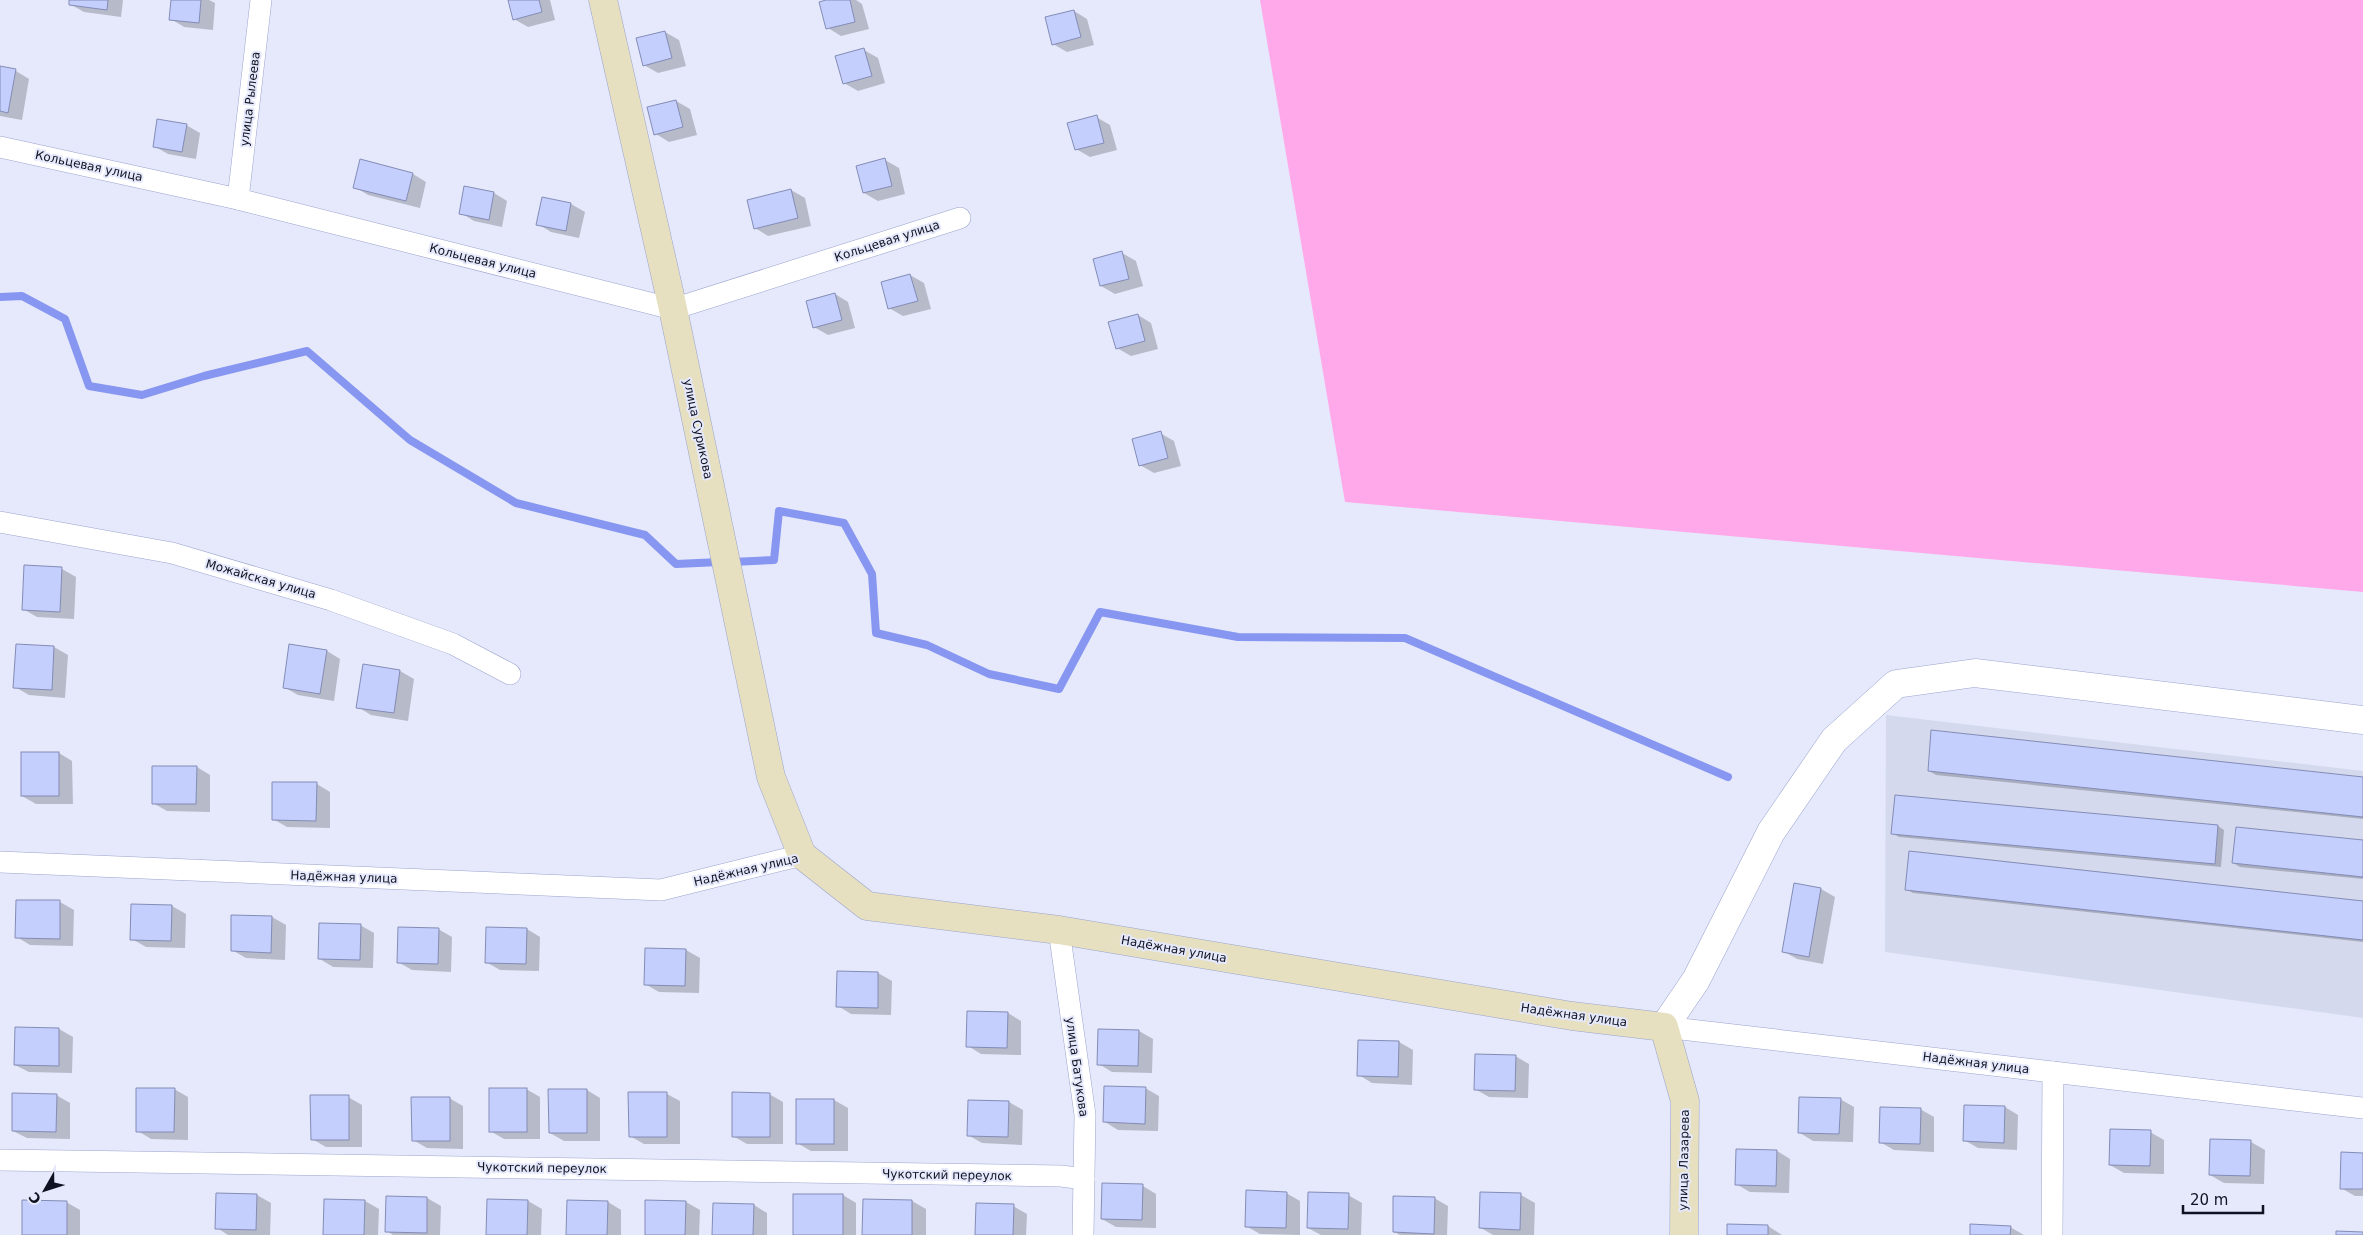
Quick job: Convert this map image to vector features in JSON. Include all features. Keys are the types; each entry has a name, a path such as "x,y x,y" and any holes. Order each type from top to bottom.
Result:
{"main road":[{"name":"улица Сурикова","path":"603,0 673,308 771,777 802,855"},
{"name":"Надёжная улица","path":"802,855 867,906 1059,930 1572,1016 1664,1027"},
{"name":"улица Лазарева","path":"1664,1027 1685,1101 1684,1235"}],"street":[{"name":"улица Рылеева","path":"238,199 261,0"},
{"name":"Кольцевая улица","path":"0,147 238,199 673,308 960,218"},
{"name":"Можайская улица","path":"0,522 172,553 331,600 453,644 510,674"},
{"path":"1664,1027 1696,980 1772,832 1787,809 1834,740 1896,684 1975,674 2363,720"},
{"name":"Надёжная улица","path":"0,862 661,890 802,855"},
{"name":"улица Батукова","path":"1059,930 1085,1115 1083,1235"},
{"name":"Надёжная улица","path":"1664,1027 2363,1108"},
{"path":"2052,1235 2053,1072"},
{"name":"Чукотский переулок","path":"0,1160 1041,1176 1084,1179"}],"shaded area":[{"path":"1260,0 2363,0 2363,592 1345,502"},
{"path":"1886,715 2363,771 2363,1018 1885,952"}],"building":[{"path":"69,0 108,0 107,10 69,5"},
{"path":"171,0 201,0 199,23 169,20"},
{"path":"508,0 539,0 542,12 513,20"},
{"path":"826,0 850,0 855,22 826,29 819,2"},
{"path":"1074,10 1081,37 1052,45 1045,17"},
{"path":"665,31 672,58 643,66 636,38"},
{"path":"864,48 872,76 843,84 835,56"},
{"path":"0,66 16,69 8,113 0,111"},
{"path":"676,100 683,127 654,135 647,107"},
{"path":"1097,115 1104,143 1075,150 1067,123"},
{"path":"157,119 187,124 182,152 153,147"},
{"path":"885,158 892,186 863,193 856,166"},
{"path":"360,159 413,173 406,201 353,188"},
{"path":"464,186 494,192 489,220 459,214"},
{"path":"791,189 798,218 754,229 747,200"},
{"path":"542,197 571,203 566,231 536,225"},
{"path":"1122,251 1129,279 1100,286 1093,259"},
{"path":"910,274 918,301 888,309 881,282"},
{"path":"835,293 842,320 813,328 806,301"},
{"path":"1138,314 1145,341 1116,349 1108,322"},
{"path":"1161,431 1168,458 1139,466 1132,439"},
{"path":"24,565 62,567 60,612 22,610"},
{"path":"16,644 54,646 52,690 13,688"},
{"path":"289,644 327,650 320,694 283,688"},
{"path":"363,664 400,670 394,713 356,708"},
{"path":"1931,730 2363,777 2363,817 1928,771"},
{"path":"21,752 59,752 59,796 21,796"},
{"path":"152,766 197,766 196,804 152,804"},
{"path":"272,782 317,782 316,821 272,820"},
{"path":"1895,795 2218,825 2215,864 1891,834"},
{"path":"2236,827 2363,840 2363,877 2232,863"},
{"path":"1909,851 2363,901 2363,940 1905,890"},
{"path":"1794,883 1821,888 1809,957 1782,952"},
{"path":"16,900 60,900 60,939 15,938"},
{"path":"131,904 172,905 171,941 130,940"},
{"path":"231,915 272,916 271,953 231,951"},
{"path":"319,923 361,924 360,960 318,959"},
{"path":"398,927 439,928 438,964 397,963"},
{"path":"486,927 527,928 526,964 485,963"},
{"path":"645,948 686,949 685,986 644,985"},
{"path":"837,971 878,972 878,1008 836,1007"},
{"path":"967,1011 1008,1012 1007,1048 966,1047"},
{"path":"15,1027 59,1028 59,1066 14,1065"},
{"path":"1098,1029 1139,1030 1138,1066 1097,1065"},
{"path":"1358,1040 1399,1041 1398,1077 1357,1076"},
{"path":"1475,1054 1516,1055 1515,1091 1474,1090"},
{"path":"1104,1086 1146,1087 1145,1124 1103,1122"},
{"path":"136,1088 175,1088 174,1132 136,1132"},
{"path":"489,1088 527,1088 527,1132 489,1132"},
{"path":"548,1089 587,1089 587,1133 549,1133"},
{"path":"628,1092 667,1092 667,1137 629,1137"},
{"path":"732,1092 770,1093 770,1137 732,1137"},
{"path":"12,1093 57,1094 56,1132 12,1131"},
{"path":"310,1095 349,1095 349,1140 311,1140"},
{"path":"411,1097 450,1097 450,1141 412,1141"},
{"path":"1799,1097 1841,1098 1839,1134 1798,1133"},
{"path":"796,1099 834,1099 834,1144 796,1144"},
{"path":"968,1100 1009,1101 1008,1137 967,1136"},
{"path":"1964,1105 2005,1106 2004,1143 1963,1141"},
{"path":"1880,1107 1921,1108 1920,1144 1879,1143"},
{"path":"2110,1129 2151,1130 2150,1166 2109,1165"},
{"path":"2210,1139 2251,1140 2250,1176 2209,1175"},
{"path":"1736,1149 1777,1150 1776,1186 1735,1185"},
{"path":"2341,1152 2363,1153 2363,1189 2340,1189"},
{"path":"1102,1183 1143,1184 1142,1220 1101,1219"},
{"path":"1246,1190 1287,1192 1286,1228 1245,1227"},
{"path":"1308,1192 1349,1193 1348,1229 1307,1228"},
{"path":"1480,1192 1521,1193 1520,1230 1479,1228"},
{"path":"216,1193 257,1194 256,1230 215,1229"},
{"path":"793,1194 843,1194 843,1235 793,1235"},
{"path":"386,1196 427,1197 427,1233 385,1232"},
{"path":"1393,1196 1435,1197 1434,1234 1393,1232"},
{"path":"324,1199 365,1200 364,1235 323,1235"},
{"path":"487,1199 528,1200 527,1235 486,1235"},
{"path":"863,1199 912,1200 912,1235 862,1235"},
{"path":"22,1200 67,1201 67,1235 22,1235"},
{"path":"567,1200 608,1201 607,1235 566,1235"},
{"path":"645,1200 686,1201 685,1235 645,1235"},
{"path":"713,1203 754,1204 753,1235 712,1235"},
{"path":"976,1203 1014,1204 1013,1235 975,1235"},
{"path":"1727,1224 1768,1225 1768,1235 1727,1235"},
{"path":"1970,1224 2011,1226 2010,1235 1970,1235"},
{"path":"2336,1231 2363,1232 2363,1235 2336,1235"}],"waterway":[{"path":"0,297 22,296 65,319 89,386 142,395 204,376 307,351 410,440 516,503 645,535 676,564 720,562"},
{"path":"732,562 774,560 779,511 844,523 872,574 876,633 927,645 989,674 1059,689 1100,612 1238,637 1405,638 1728,777"}]}
